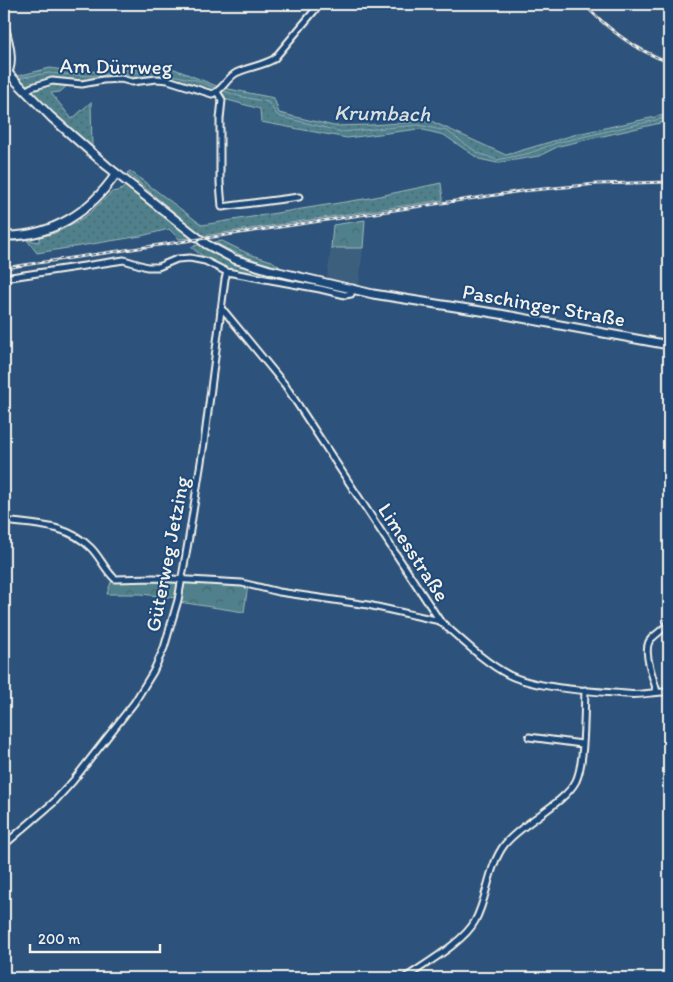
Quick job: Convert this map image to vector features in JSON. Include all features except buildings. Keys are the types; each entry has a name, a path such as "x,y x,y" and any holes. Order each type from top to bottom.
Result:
{"street":[{"path":"300,197 222,208 220,119 222,100 219,90 236,74 274,60 320,4"},
{"path":"4,23 10,52 10,76"},
{"name":"Paschinger Straße","path":"10,76 65,130 116,174 201,241 225,255 254,266 353,288 374,290 414,300 647,344 669,345"},
{"name":"Am Dürrweg","path":"25,91 32,86 52,81 82,84 121,79 132,82 157,79 168,80 212,94 219,90"},
{"path":"4,236 36,233 67,221 94,200 116,174"},
{"path":"4,278 124,260 147,267 158,267 177,258 185,258 205,261 227,272 345,295 351,294 353,288"},
{"name":"Güterweg Jetzing","path":"4,845 63,792 140,693 158,663 168,637 182,579 204,443 227,272"},
{"name":"Limesstraße","path":"221,310 225,312 285,385 440,621 509,675 532,682 585,690 637,695 669,692"},
{"path":"4,521 58,528 74,535 92,549 114,579 182,579 242,583 279,592 368,605 440,621"},
{"path":"657,692 647,655 647,646 651,639 669,623"},
{"path":"405,978 454,943 471,928 480,910 502,848 514,835 572,787 580,768 585,690"},
{"path":"529,737 582,744"}],"shaded area":[{"path":"581,4 587,4 614,30 631,41 669,59 669,64 655,59 625,43 605,28"},
{"path":"331,248 363,248 359,284 327,278"}],"green space":[{"path":"50,68 77,72 172,68 219,87 274,98 279,113 334,126 431,121 506,155 577,134 669,114 669,121 559,146 539,156 497,163 479,159 444,135 419,129 347,138 261,122 260,109 224,99 224,95 157,75 132,78 56,79 45,80 27,86 18,76"},
{"path":"51,83 69,84 60,92 51,93 72,119 91,102 92,147 31,91"},
{"path":"130,171 202,225 370,198 441,183 443,200 203,236 127,173"},
{"path":"125,186 192,238 179,239 169,229 141,236 37,253 27,240 39,242 39,237 55,233 77,222 90,213 112,192 121,190"},
{"path":"365,220 363,248 331,248 333,225"},
{"path":"222,241 249,254 272,261 280,267 246,257 214,242"},
{"path":"201,244 241,265 285,277 284,281 247,274 223,266 201,255 191,247"},
{"path":"149,579 176,582 178,584 177,598 141,594 107,594 111,582"},
{"path":"186,580 248,585 244,612 179,602 183,582"}],"waterway":[{"name":"Krumbach","path":"17,78 49,73 90,76 153,71 196,80 217,89"},
{"name":"Krumbach","path":"4,81 10,80"},
{"name":"Krumbach","path":"221,90 238,96 268,102 278,116 342,132 418,125 447,131 478,153 497,160 530,153 556,143 669,117"}],"railway":[{"path":"584,4 623,38 645,52 669,62"},
{"path":"4,268 522,191 597,184 669,182"}]}
